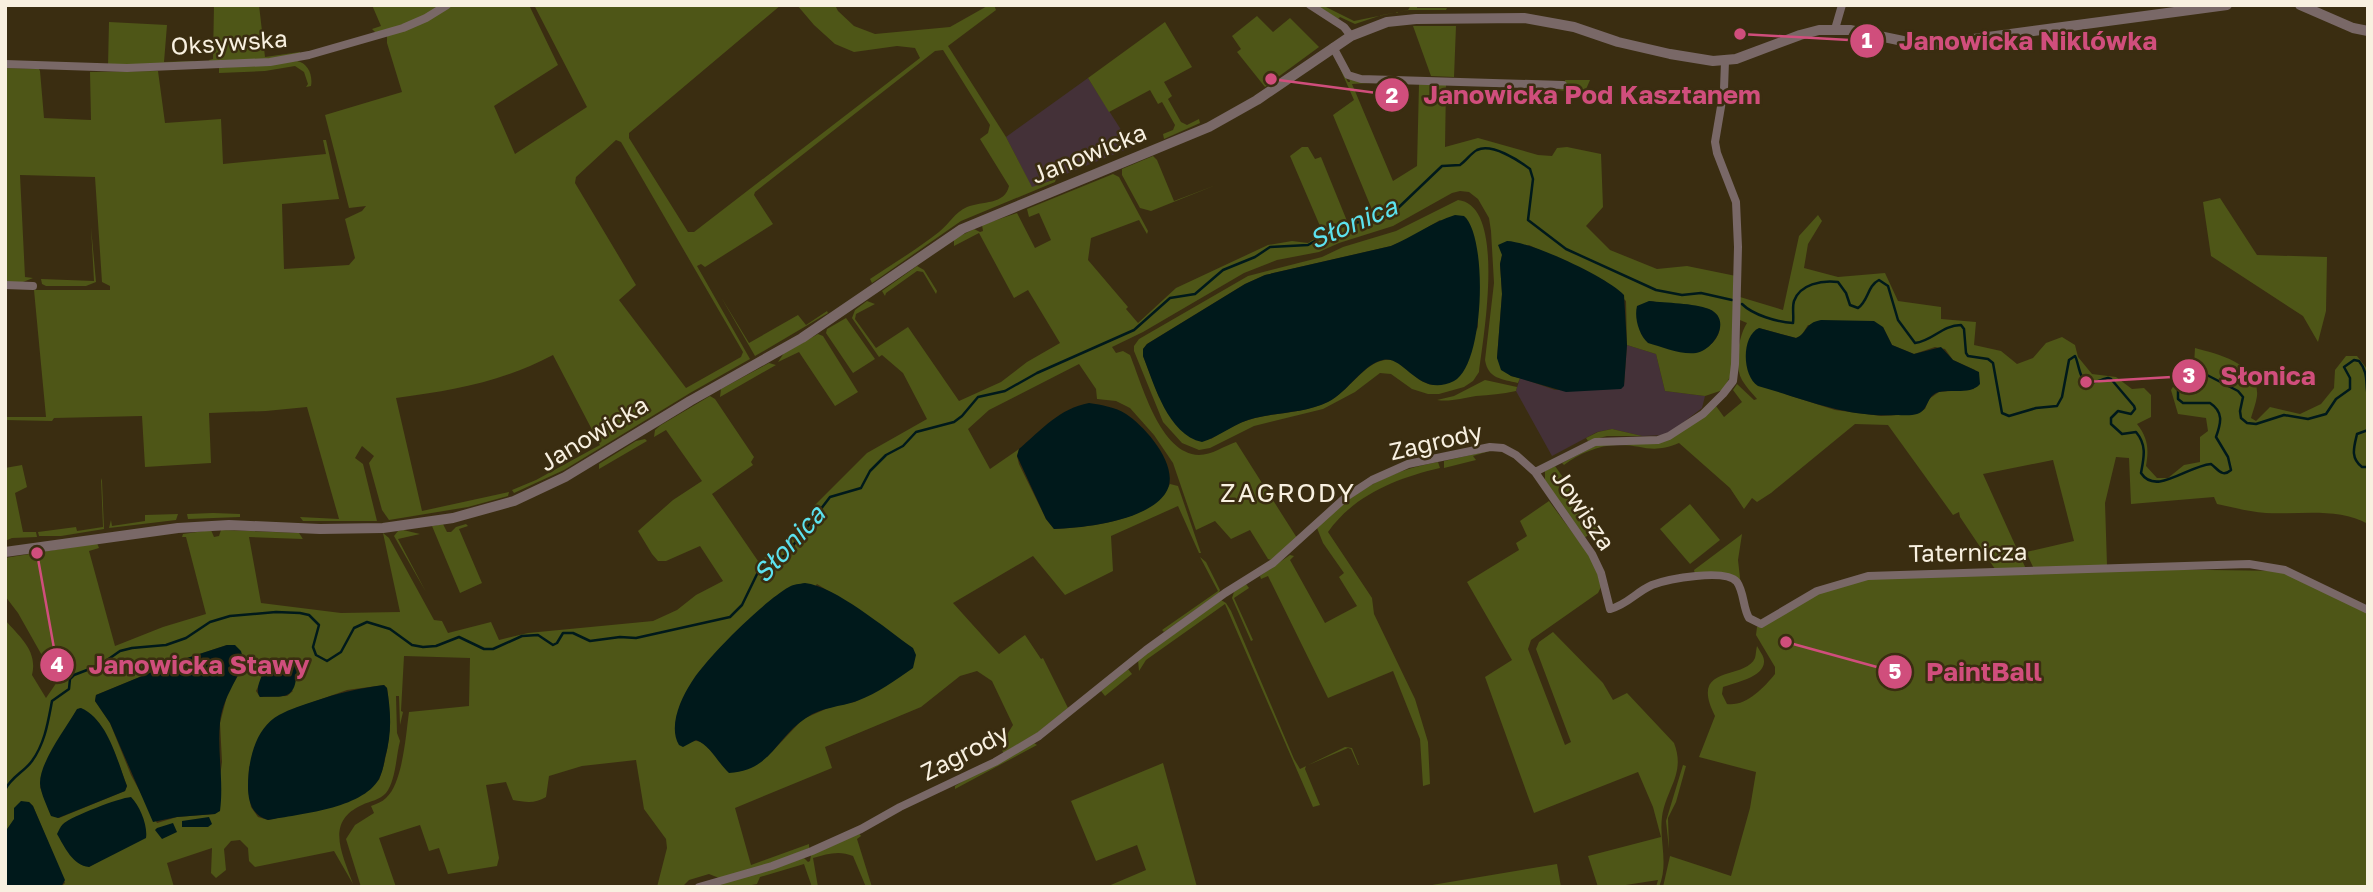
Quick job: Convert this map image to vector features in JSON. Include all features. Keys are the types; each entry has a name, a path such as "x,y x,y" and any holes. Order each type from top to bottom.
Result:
{"street":[{"name":"Oksywska","path":"5,64 127,68 270,62 309,55 403,28 447,5"},
{"path":"1310,5 1344,27 1351,36"},
{"path":"1835,29 1842,5"},
{"name":"Janowicka","path":"5,552 178,528 383,528 453,518 514,502 565,477 690,401 802,338 962,229 1209,127 1266,94 1333,47 1369,27 1398,20 1524,18 1574,27 1618,42 1670,54 1725,61 1800,35 1835,29 1908,42 1936,44 2227,5"},
{"path":"2300,5 2353,28 2368,31"},
{"path":"1333,47 1348,75 1361,79 1563,85"},
{"path":"1535,472 1595,442 1664,439 1703,414 1732,382 1735,364 1738,247 1736,202 1715,142 1724,89 1725,61"},
{"path":"5,285 33,286"},
{"name":"Zagrody","path":"699,887 772,866 824,846 995,762 1039,736 1146,650 1225,593 1273,563 1346,497 1384,474 1408,464 1490,447 1509,451 1535,472"},
{"name":"Jowisza","path":"1535,472 1595,560 1610,609"},
{"name":"Taternicza","path":"1610,609 1622,606 1654,584 1715,575 1734,580 1739,586 1749,618 1761,624 1818,591 1868,576 2249,564 2285,570 2368,610"}],"shaded area":[{"path":"1088,78 1132,147 1032,188 1006,137"},
{"path":"1627,345 1656,354 1665,391 1705,396 1702,408 1667,435 1642,436 1612,429 1597,432 1552,456 1516,391 1520,378 1555,390 1624,385"}],"green space":[{"path":"214,5 259,5 265,57 300,54 276,59 210,64 209,60 213,59"},
{"path":"372,5 442,5 415,21 376,33 372,29 381,26"},
{"path":"452,5 529,5 558,65 494,106 515,154 587,107 534,5 781,5 629,133 629,138 688,232 694,232 920,58 915,48 897,46 854,52 835,44 797,5 835,5 854,26 875,34 950,27 989,5 994,5 996,10 948,46 1006,137 1032,187 1056,179 1055,182 961,221 872,283 870,279 943,229 963,209 998,199 1007,192 1009,186 980,139 988,133 990,125 943,50 935,51 755,192 754,195 773,224 705,267 701,264 697,266 750,359 564,470 514,493 512,490 600,445 553,355 495,379 396,398 422,511 509,492 508,496 468,507 389,520 382,510 369,463 374,456 362,446 355,458 363,464 377,521 303,521 300,517 339,519 307,407 209,413 211,463 145,467 142,416 54,418 52,421 5,420 5,417 46,417 34,290 110,290 110,286 102,282 95,177 20,175 25,277 33,278 23,282 5,282 5,68 39,69 44,118 91,120 90,72 158,71 165,123 221,119 223,164 326,154 323,140 326,140 340,203 339,199 282,204 284,269 349,265 355,258 345,219 362,211 366,206 349,208 325,115 402,92 387,36 429,20","holes":["616,140 621,142 743,352 741,357 686,388 619,300 636,285 575,183 576,177"]},
{"path":"1316,5 1322,5 1354,21 1380,16 1355,24 1340,17 1338,19"},
{"path":"1411,5 1417,5 1417,8 1447,8 1446,10 1398,12 1408,10"},
{"path":"1257,16 1273,32 1290,18 1319,47 1274,80 1273,78 1268,81 1269,84 1265,87 1237,52 1241,49 1232,36"},
{"path":"109,22 167,25 164,62 194,61 108,66"},
{"path":"1165,22 1192,67 1164,82 1172,96 1168,99 1181,122 1187,125 1199,119 1200,123 1164,139 1163,134 1173,130 1175,125 1162,102 1158,104 1150,90 1109,112 1088,78"},
{"path":"1413,26 1456,26 1454,77 1431,76"},
{"path":"1335,57 1348,82 1349,77 1369,81 1352,84 1393,181 1417,166 1419,84 1446,85 1445,147 1478,138 1538,155 1552,156 1557,148 1567,147 1601,154 1603,207 1586,226 1610,250 1657,269 1687,266 1736,276 1732,373 1723,390 1705,396 1665,391 1656,354 1627,345 1626,301 1605,281 1529,245 1502,255 1500,264 1502,294 1497,358 1511,376 1520,378 1518,383 1493,375 1485,360 1494,283 1489,218 1478,199 1469,192 1452,193 1393,226 1319,252 1277,260 1244,273 1112,347 1116,353 1123,351 1130,355 1154,416 1173,443 1185,452 1204,455 1236,442 1297,538 1271,560 1250,530 1231,539 1215,521 1196,530 1173,463 1154,435 1130,408 1116,401 1097,399 1096,389 1079,364 989,410 968,429 990,469 1019,449 1019,464 1046,519 1054,529 1119,520 1150,506 1162,496 1170,484 1178,486 1201,553 1178,506 1111,536 1113,571 1065,595 1033,556 953,603 999,654 1025,635 1041,659 1043,658 1068,708 1037,733 1003,753 1001,744 1013,725 992,681 977,671 960,676 921,707 825,747 832,768 735,808 751,865 809,844 809,848 773,863 719,878 709,874 689,880 682,887 657,887 667,848 666,839 644,809 636,760 582,766 549,776 546,797 534,802 513,800 506,782 486,785 499,858 497,866 448,874 439,848 429,851 420,825 379,838 396,887 361,887 346,839 355,825 374,813 371,806 379,803 392,791 403,757 409,712 469,706 470,658 404,656 403,712 400,725 399,696 396,696 397,733 400,741 392,782 384,795 350,812 343,820 340,830 341,851 353,884 334,851 255,867 249,861 248,848 240,840 231,841 224,849 226,870 216,878 211,873 212,848 167,863 174,887 61,887 65,883 29,802 5,832 5,620 30,652 32,675 46,698 57,682 18,613 5,596 5,558 97,543 99,548 89,551 115,646 206,614 186,537 182,537 183,534 211,530 214,537 219,536 221,530 299,533 303,539 249,537 261,603 341,613 400,612 383,533 389,538 434,620 442,621 448,633 491,622 499,640 528,633 653,621 677,610 696,595 723,581 700,546 666,561 658,561 638,531 673,500 702,481 666,430 654,437 655,430 661,425 710,396 715,399 754,457 751,462 753,465 712,494 758,561 780,550 810,515 811,509 867,453 927,419 903,373 882,355 879,357 852,318 855,310 867,301 875,304 856,314 855,319 876,348 908,327 959,401 1001,382 1027,362 1060,343 1028,290 1014,298 979,233 954,246 954,239 974,229 983,231 982,225 1017,213 1035,248 1051,240 1039,213 1029,217 1027,209 1113,174 1119,177 1148,231 1147,234 1139,220 1091,238 1088,260 1128,307 1126,309 1138,323 1176,288 1268,245 1292,241 1308,243 1323,233 1290,156 1302,147 1308,147 1315,159 1321,157 1347,221 1375,217 1333,115 1354,100","holes":["1649,301 1709,309 1720,325 1718,335 1708,347 1693,353","817,584 912,648 855,702 835,705 803,719 767,757 710,750 702,742 690,742","227,645 239,674 228,692 220,723 222,762 215,814 177,817 157,823 131,775 110,723 95,701 96,695 181,660","265,671 293,691 287,696 260,697 256,691","384,685 387,688 389,712 386,757 379,780 297,814 268,820 258,817 251,807 249,767 296,708 347,690","80,708 99,723 114,751 127,786 125,791 59,818 51,815 40,787 55,746","113,802 106,857 89,867 64,823"]},
{"path":"297,61 309,70 311,86 306,87 308,84 304,72 295,66 265,71 219,73 219,68"},
{"path":"1565,80 1590,80 1584,94 1558,90 1565,88"},
{"path":"1153,156 1174,201 1216,185 1151,211 1140,208 1122,175 1122,169"},
{"path":"2220,198 2257,255 2327,257 2326,311 2318,342 2303,316 2211,256 2203,202"},
{"path":"1458,200 1473,207 1483,224 1487,248 1487,304 1479,372 1473,381 1464,387 1428,394 1412,389 1391,374 1380,373 1355,392 1323,409 1254,426 1210,448 1199,450 1182,443 1163,422 1134,351 1139,339 1248,276 1322,257 1343,247 1396,231","holes":["1440,220 1477,250 1478,327 1453,381 1450,382 1429,384 1396,362 1385,360 1370,366 1336,397 1321,405 1249,420 1211,439 1159,397 1143,356 1143,349 1147,344 1245,284 1265,275 1391,246"]},
{"path":"1818,215 1822,221 1808,244 1804,268 1838,277 1885,273 1898,301 1941,307 1941,319 1976,322 1974,345 2001,351 2017,364 2033,358 2046,343 2062,337 2075,345 2078,357 2092,374 2116,377 2132,389 2144,388 2151,395 2151,417 2137,424 2147,444 2146,466 2157,478 2168,478 2184,465 2200,462 2200,437 2208,431 2206,418 2178,414 2171,390 2182,372 2194,365 2195,348 2226,357 2245,368 2252,376 2257,396 2251,418 2256,421 2270,407 2300,414 2321,404 2334,388 2335,370 2346,356 2357,356 2368,370 2368,524 2344,515 2253,512 2217,504 2214,497 2131,504 2129,458 2116,457 2105,503 2107,565 2034,569 2026,552 2074,541 2053,460 1983,474 2026,569 1995,569 1959,512 1953,515 1888,425 1855,424 1771,493 1757,502 1752,498 1744,509 1730,488 1679,443 1653,449 1610,445 1582,454 1564,465 1562,463 1601,443 1650,444 1716,406 1724,417 1742,402 1733,390 1737,384 1754,400 1757,399 1742,380 1738,367 1739,343 1747,323 1740,320 1740,297 1783,310 1799,236","holes":["1808,325 1883,327 1892,345 1914,354 1935,347 1945,349 1953,360 1975,370 1974,389 1939,392 1929,399 1925,409 1916,414 1881,416 1835,410 1785,394 1759,328 1796,338 1801,336"]},
{"path":"91,227 96,282 86,286 42,284 41,279 94,281"},
{"path":"917,266 924,270 937,291 936,294 923,272 917,271 885,296 882,291"},
{"path":"721,297 749,343 798,315 806,325 827,311 828,313 755,356"},
{"path":"846,318 875,359 853,373 826,333 827,329"},
{"path":"818,334 823,336 858,392 835,406 799,352 778,362 784,353"},
{"path":"769,363 776,365 720,397 721,389"},
{"path":"1485,380 1517,387 1516,391 1437,400 1454,396"},
{"path":"1612,429 1642,436 1607,436 1588,441 1586,438"},
{"path":"636,441 647,441 599,469 599,464"},
{"path":"1493,450 1473,456 1476,460 1444,468 1444,461"},
{"path":"1438,462 1440,468 1408,477 1364,498 1350,508 1328,532 1372,598 1374,614 1415,699 1428,742 1430,784 1423,786 1420,739 1393,671 1328,698 1268,576 1261,579 1260,576 1290,555 1294,556 1290,560 1325,623 1357,606 1339,577 1344,573 1323,543 1317,528 1344,503 1372,485 1403,471"},
{"path":"22,465 27,487 15,493 23,532 36,532 37,537 12,538 5,541 5,468"},
{"path":"1555,466 1599,528 1584,538 1545,480 1545,471"},
{"path":"101,478 104,529 61,536 39,536 38,532 103,527"},
{"path":"1549,501 1595,563 1601,587 1598,593 1531,640 1528,649 1565,745 1571,742 1536,649 1539,642 1553,632 1603,683 1613,700 1627,693 1674,743 1678,763 1662,817 1664,861 1659,887 1656,887 1658,880 1598,887 1588,856 1661,837 1653,807 1638,772 1534,813 1485,677 1512,660 1467,582 1519,550 1516,543 1527,536 1520,521"},
{"path":"1690,504 1720,540 1690,564 1660,529"},
{"path":"178,514 176,520 109,528 111,520 112,526 145,521 145,515"},
{"path":"187,514 240,514 240,517 188,519"},
{"path":"443,524 447,532 466,524 468,526 459,529 482,583 460,593 432,526"},
{"path":"403,530 420,534 398,539 426,592 394,536"},
{"path":"1742,534 1738,560 1741,587 1737,579 1695,574 1694,570"},
{"path":"1200,557 1206,562 1219,593 1164,632 1162,630 1218,591"},
{"path":"2137,569 2285,571 2368,612 2368,887 1663,887 1670,856 1731,876 1750,808 1756,772 1699,757 1715,716 1708,688 1713,680 1749,665 1755,658 1757,646 1764,659 1763,667 1748,678 1723,687 1722,694 1727,704 1747,700 1775,674 1775,667 1756,635 1757,627 1819,593 1868,578"},
{"path":"1246,584 1249,588 1234,598 1253,640 1251,641 1232,598 1234,592"},
{"path":"1221,600 1226,603 1231,611 1294,759 1300,769 1306,766 1320,805 1313,807 1225,604 1146,660 1139,671 1138,660"},
{"path":"1128,669 1132,674 1105,696 1101,691"},
{"path":"1034,743 1037,745 955,789 955,786 965,780"},
{"path":"1345,747 1352,748 1359,765 1348,748 1307,766"},
{"path":"1163,763 1197,887 1106,887 1146,870 1137,845 1096,861 1071,801"},
{"path":"1683,765 1686,766 1676,802 1668,818 1669,849 1666,821"},
{"path":"859,833 861,836 857,839 872,887 866,887 853,856 838,853 813,858 818,887 812,887 804,864 760,877 757,884 709,887 804,858 808,862 811,855"},
{"path":"1557,864 1561,887 1432,887 1432,885"}],"water":[{"path":"1455,215 1464,216 1472,228 1480,273 1480,300 1472,351 1464,370 1454,381 1431,385 1391,360 1383,360 1362,372 1328,402 1248,420 1202,442 1180,430 1171,419 1143,356 1143,349 1147,344 1245,284 1265,275 1391,246"},
{"path":"1507,241 1533,247 1568,262 1602,279 1624,295 1627,345 1624,386 1621,389 1566,392 1511,376 1501,370 1497,358 1502,255 1498,245"},
{"path":"1649,301 1688,304 1709,309 1720,320 1718,334 1709,346 1696,353 1678,352 1648,343 1640,331 1636,311 1637,306"},
{"path":"1821,320 1874,321 1883,327 1892,345 1914,354 1941,347 1953,360 1979,372 1980,384 1966,391 1939,392 1929,399 1924,410 1917,414 1878,415 1826,407 1758,386 1753,381 1746,356 1753,332 1759,328 1796,338 1812,323"},
{"path":"1089,403 1122,412 1143,428 1166,461 1169,484 1165,494 1156,503 1129,517 1097,525 1054,529 1046,519 1017,456 1019,449 1051,421 1069,410"},
{"path":"805,583 845,600 913,648 916,655 913,668 865,698 806,718 787,734 764,760 743,771 729,773 701,742 696,740 683,747 679,745 675,730 677,713 698,672 765,604 789,587"},
{"path":"227,645 235,645 241,651 244,662 221,715 220,811 215,814 153,822 110,723 95,701 96,695 181,660"},
{"path":"271,658 295,660 295,685 289,694 284,696 260,697 259,685 266,662"},
{"path":"384,685 387,688 389,706 389,740 381,774 371,789 345,804 312,812 268,820 258,815 249,797 249,766 254,746 264,728 279,715 324,698"},
{"path":"81,708 105,731 127,786 125,791 58,818 51,816 46,804 40,784 41,776 54,746 77,709"},
{"path":"131,797 143,816 146,838 89,867 78,863 57,834 62,825 96,808"},
{"path":"21,801 29,802 33,806 65,880 61,887 5,887 5,832 14,819 14,808"},
{"path":"209,817 212,824 208,827 182,827 182,821"},
{"path":"173,823 177,832 162,839 155,830"}],"waterway":[{"name":"Słonica","path":"5,790 36,754 45,732 52,701 69,689 70,679 74,675 100,665 120,651 166,645 186,638 210,622 230,616 276,612 309,615 319,625 313,647 316,655 327,661 341,652 354,628 367,622 390,629 412,645 436,646 459,637 484,649 493,649 522,636 538,635 553,645 563,633 573,633 590,641 636,638 730,617 742,605 759,570 766,562 785,556 830,497 861,488 870,471 886,455 903,446 916,432 954,422 978,397 1005,391 1037,373 1134,330 1170,298 1195,294 1223,270 1255,257 1270,247 1308,245 1339,227 1383,216 1397,209 1442,166 1460,165 1483,148 1512,157 1530,169 1533,179 1528,220 1566,249 1656,290 1682,295 1701,293 1732,300"},
{"name":"Słonica","path":"1742,304 1766,317 1793,323 1794,301 1806,287 1838,282 1850,305 1858,308 1879,280 1888,286 1898,320 1915,343 1961,325 1968,356 1988,359 1993,363 2002,413 2009,416 2036,408 2057,406 2062,397 2069,360 2075,356 2086,382 2111,379 2134,406 2131,414 2118,411 2111,418 2111,424 2122,434 2136,432 2143,446 2141,473 2155,482 2211,464 2223,473 2231,470 2228,457 2216,437 2220,422 2218,410 2210,403 2183,403 2178,399 2178,389 2185,381 2205,374 2238,391 2243,397 2241,418 2247,423 2256,424 2284,415 2308,419 2326,414 2336,399 2350,389 2350,378 2344,367 2354,360 2359,361 2364,370 2368,397"},
{"name":"Słonica","path":"2368,430 2357,434 2354,452 2358,464 2368,467"}],"place":[{"name":"Janowicka Niklówka","path":"1740,34"},
{"name":"Janowicka Pod Kasztanem","path":"1271,79"},
{"name":"Słonica","path":"2086,382"},
{"name":"Janowicka Stawy","path":"37,553"},
{"name":"PaintBall","path":"1786,642"}],"district":[{"name":"ZAGRODY","path":"1288,493"}]}
